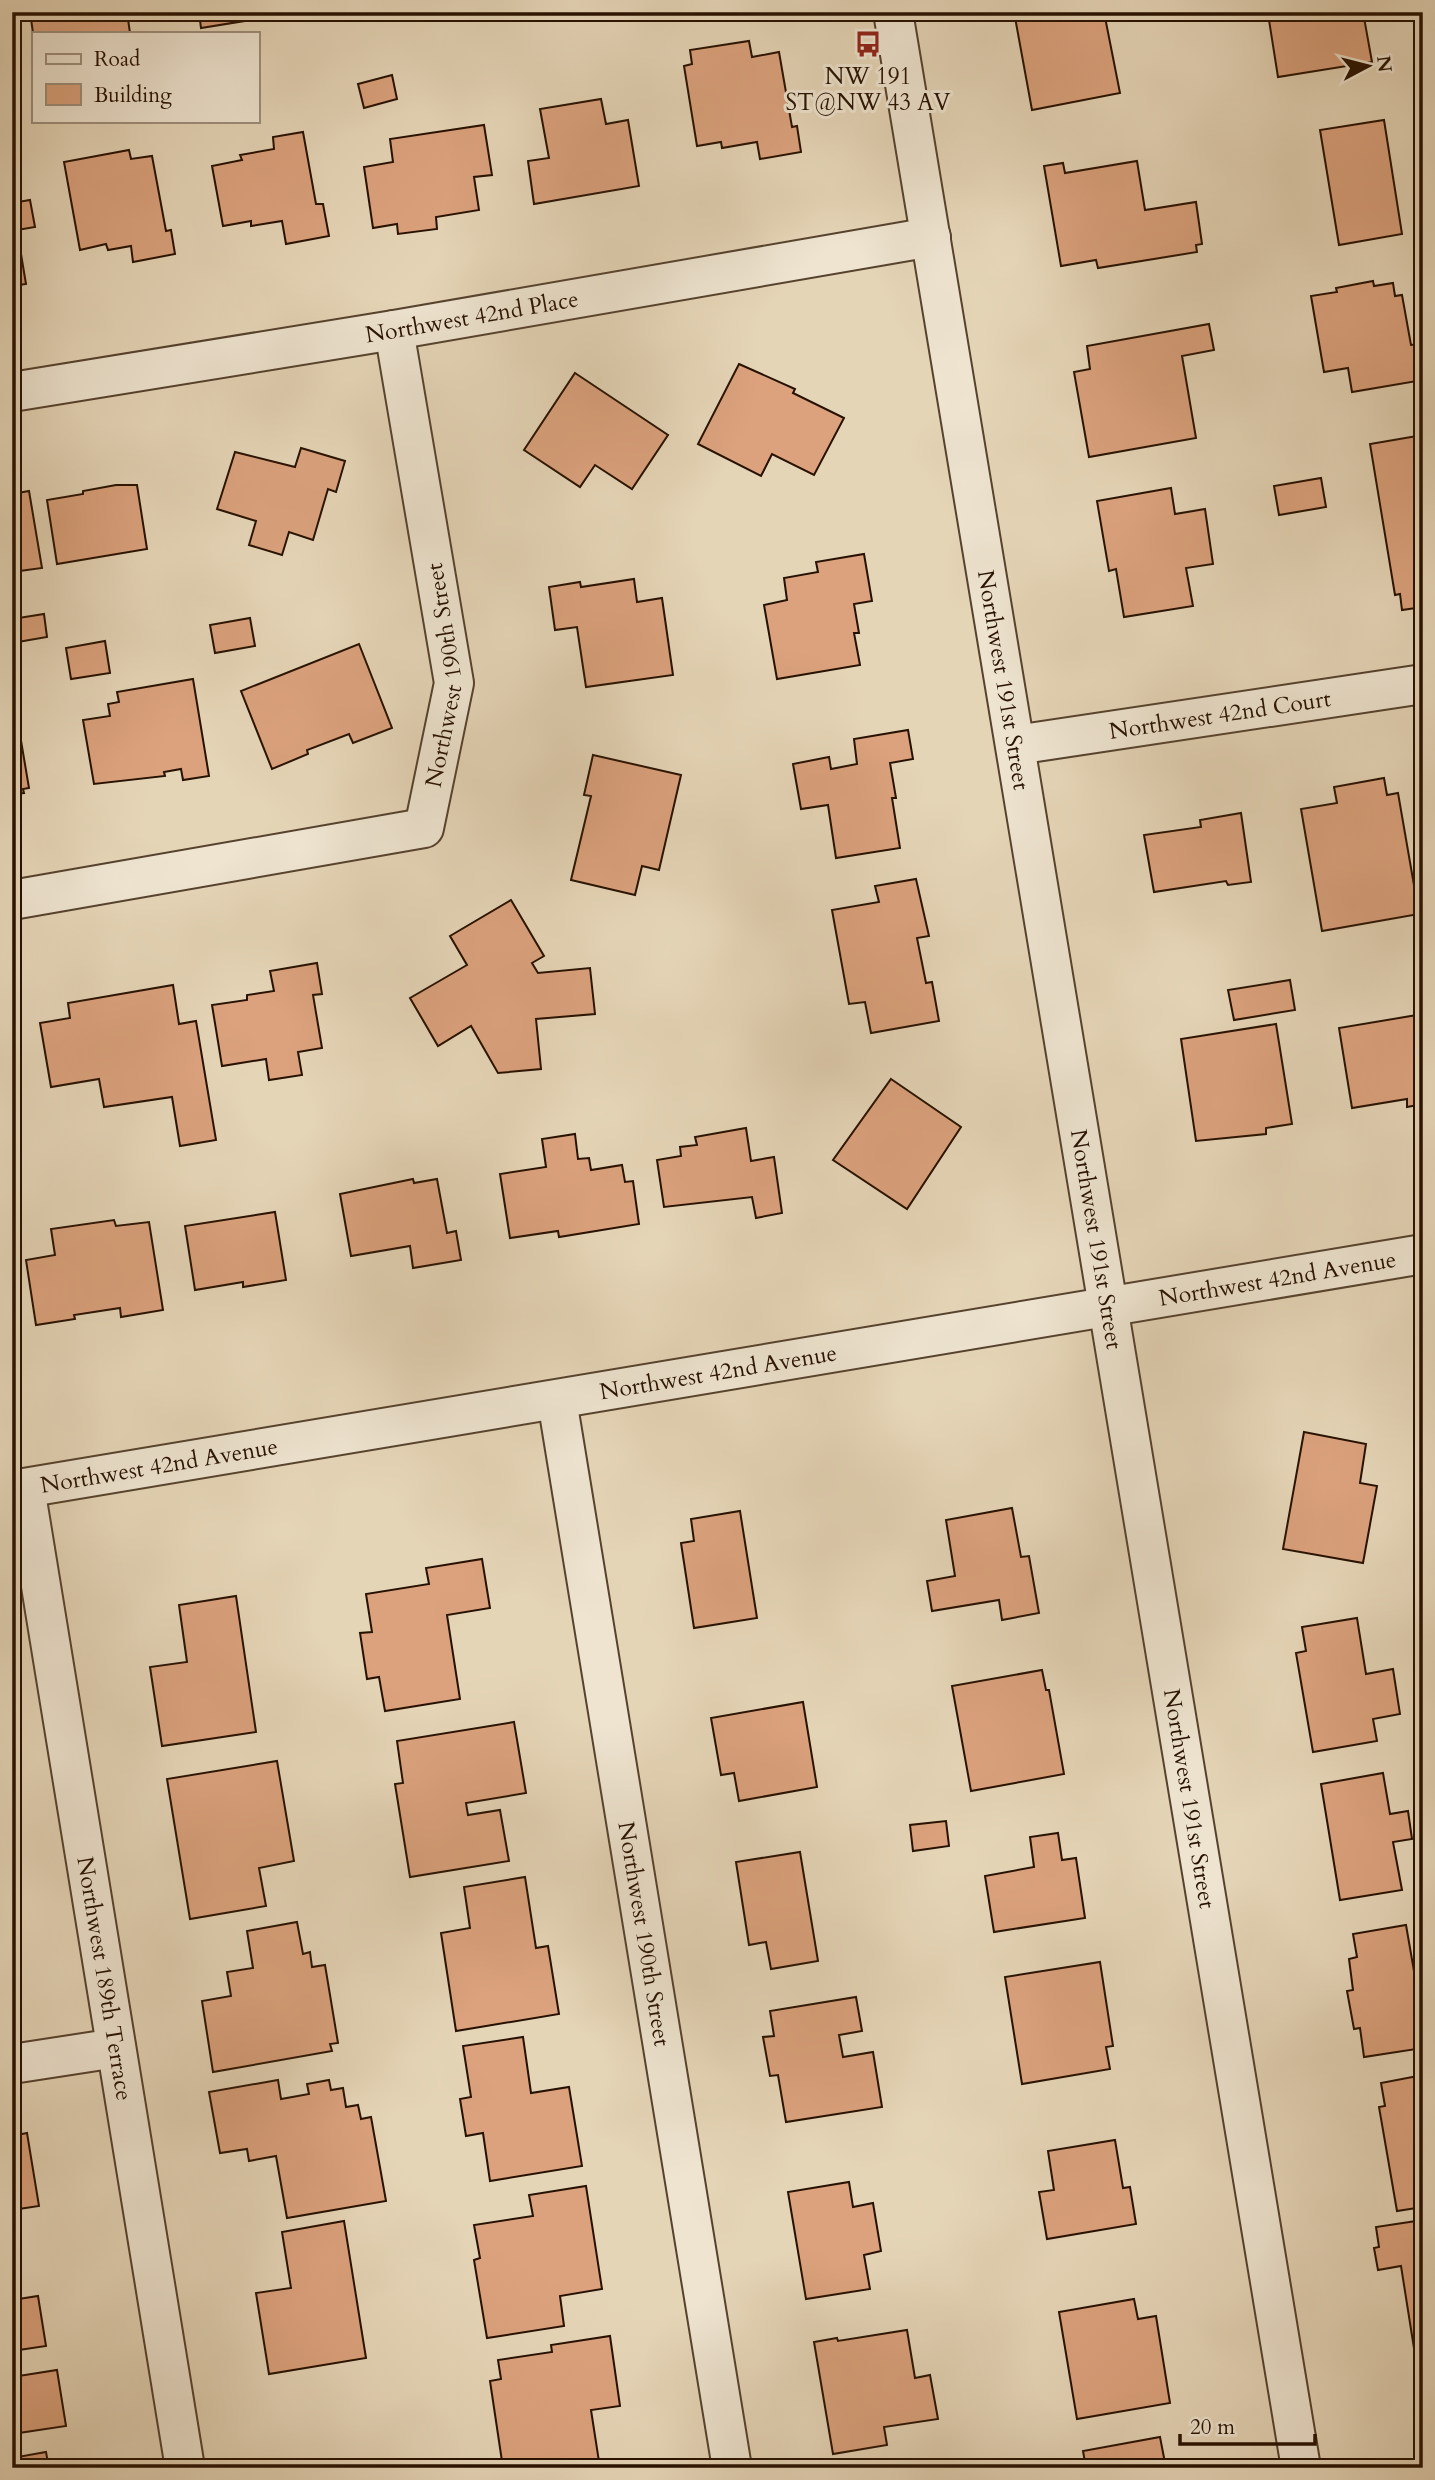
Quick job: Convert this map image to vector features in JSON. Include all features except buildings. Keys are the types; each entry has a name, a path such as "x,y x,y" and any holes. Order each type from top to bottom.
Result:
{"street":[{"name":"Northwest 191st Street","path":"893,12 1301,2468"},
{"name":"Northwest 42nd Place","path":"12,392 394,330 931,237"},
{"name":"Northwest 190th Street","path":"12,900 424,828 454,683 394,330"},
{"name":"Northwest 42nd Court","path":"1016,745 1423,684"},
{"name":"Northwest 42nd Avenue","path":"18,1489 1423,1254"},
{"name":"Northwest 190th Street","path":"557,1400 733,2468"},
{"name":"Northwest 189th Terrace","path":"18,1489 116,2048 185,2468"},
{"path":"12,2064 116,2048"}],"place":[{"name":"NW 191 ST@NW 43 AV","path":"868,44"}]}
